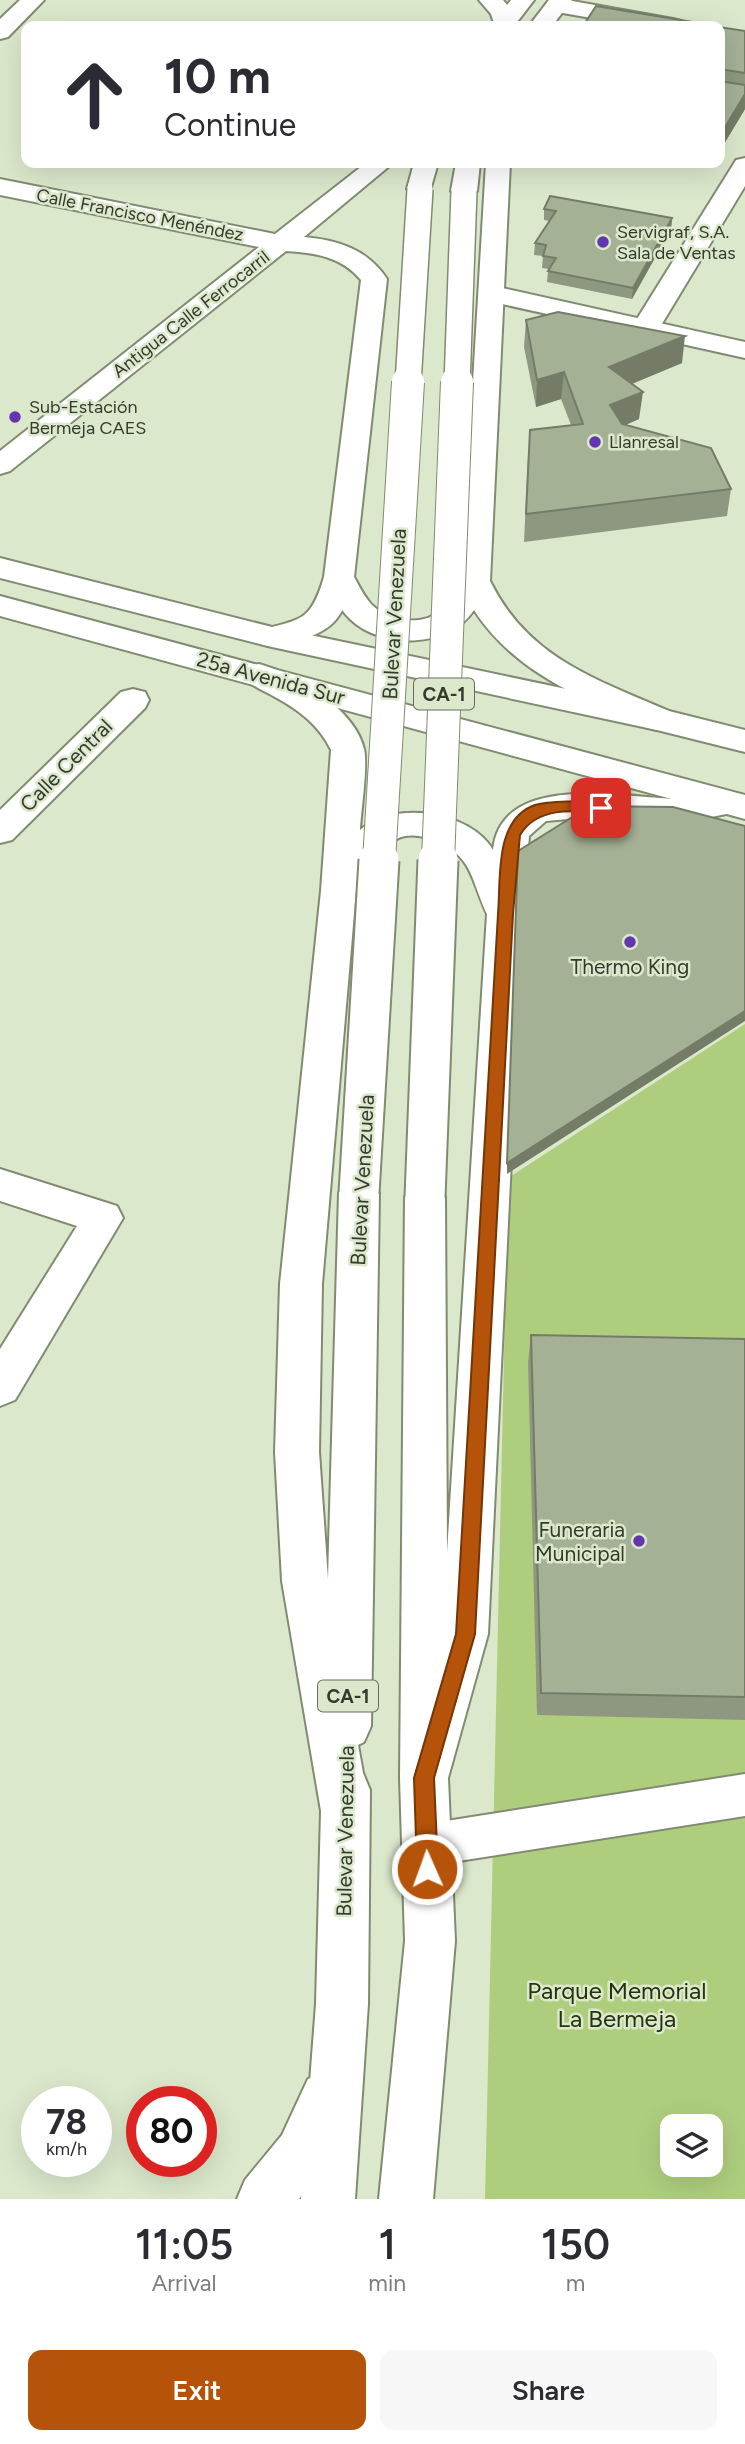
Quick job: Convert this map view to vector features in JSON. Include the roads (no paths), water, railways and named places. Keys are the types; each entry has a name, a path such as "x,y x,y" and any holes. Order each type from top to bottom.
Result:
{"main road":[{"path":"0,32 33,0"},
{"path":"491,0 502,12 503,21"},
{"path":"507,21 523,0"},
{"path":"544,21 559,2 649,21"},
{"path":"646,327 745,165"},
{"name":"Antigua Calle Ferrocarril","path":"0,465 375,168"},
{"path":"498,168 475,581 483,603 497,624 529,655 547,667 657,719"},
{"name":"Bulevar Venezuela","path":"328,2199 342,2004 359,1193 423,176"},
{"name":"CA-1","path":"406,2199 430,1941 424,1778 425,1197 466,177"},
{"name":"Calle Francisco Menéndez","path":"0,187 280,243 343,252 363,263 374,279 339,577"},
{"path":"493,293 745,350"},
{"name":"25a Avenida Sur","path":"0,568 272,637 657,719 745,741"},
{"path":"339,577 360,612 378,624 407,629 431,628 451,619 475,581"},
{"path":"272,637 307,629 318,622 332,606 339,577"},
{"name":"25a Avenida Sur","path":"0,606 740,803"},
{"path":"259,675 321,709 340,730 348,750 338,891 301,1284 297,1452 305,1581 345,1813"},
{"name":"Calle Central","path":"0,831 133,700"},
{"path":"424,1778 465,1634 505,914 512,835 521,822 538,810 580,806 682,811 740,803"},
{"path":"338,891 369,838 395,825 429,823 471,844 488,874 505,914"},
{"path":"0,1185 103,1218 0,1387"},
{"path":"264,2199 300,2154 338,2078"}],"lane":[{"path":"426,1845 745,1796"}],"place":[{"name":"Servigraf, S.A. Sala de Ventas","path":"603,242"},
{"name":"Sub-Estación Bermeja CAES","path":"15,417"},
{"name":"Llanresal","path":"595,442"},
{"name":"Thermo King","path":"630,942"},
{"name":"Funeraria Municipal","path":"639,1541"}],"park label":[{"name":"Parque Memorial La Bermeja","path":"617,2004"}]}
